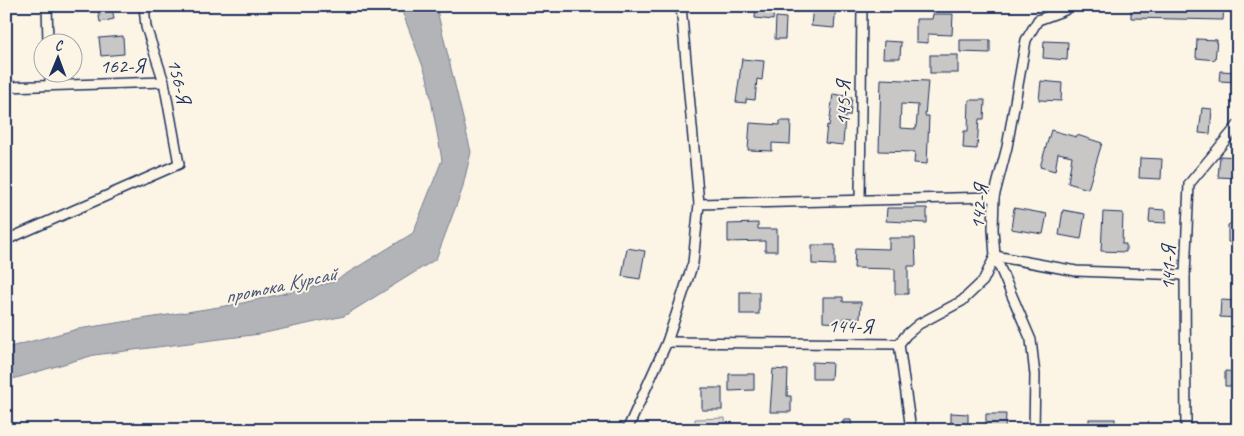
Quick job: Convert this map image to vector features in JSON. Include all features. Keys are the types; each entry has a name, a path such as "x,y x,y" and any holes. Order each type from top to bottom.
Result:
{"street":[{"path":"47,6 48,32"},
{"name":"156-Я","path":"6,240 178,164 164,82 146,27 144,6"},
{"path":"627,430 666,342 693,263 699,204 681,6"},
{"name":"145-Я","path":"860,200 862,6"},
{"name":"142-Я","path":"1034,430 1035,375 1031,340 995,256 993,228 994,197 1007,147 1026,40 1038,20 1065,10 1069,6"},
{"name":"162-Я","path":"6,87 164,82"},
{"name":"141-Я","path":"1186,430 1185,275 1189,184 1238,125"},
{"path":"699,204 994,197"},
{"path":"995,256 1076,271 1185,275"},
{"name":"144-Я","path":"666,342 899,344 906,335 920,324 962,301 983,281 995,256"},
{"path":"899,344 911,430"}],"shaded area":[{"path":"400,6 436,6 471,152 462,190 436,259 344,316 260,334 94,355 6,381 6,348 78,329 238,304 333,282 413,233 442,160 427,77"},
{"path":"725,418 726,430 695,430 695,419"}],"building":[{"path":"756,6 774,6 773,20 755,18"},
{"path":"813,6 836,6 834,28 811,26"},
{"path":"1131,6 1224,6 1223,20 1131,18"},
{"path":"112,8 114,19 100,22 98,11"},
{"path":"933,14 953,14 952,35 928,34 928,43 916,42 916,19 932,19"},
{"path":"776,17 786,18 785,39 775,39"},
{"path":"123,36 124,54 101,56 99,38"},
{"path":"1197,39 1217,40 1215,60 1196,58"},
{"path":"960,40 990,40 990,53 960,52"},
{"path":"884,41 901,42 900,58 883,58"},
{"path":"1044,41 1068,42 1067,60 1043,58"},
{"path":"930,55 958,55 958,73 930,73"},
{"path":"742,59 764,61 762,80 757,79 755,100 746,99 746,103 736,102"},
{"path":"1220,71 1238,72 1238,82 1219,81"},
{"path":"881,79 928,81 925,116 929,116 927,164 914,163 915,152 879,151","holes":["901,104 918,105 916,129 900,128"]},
{"path":"1041,81 1062,83 1061,101 1039,100"},
{"path":"833,94 852,97 850,116 845,116 843,145 825,143"},
{"path":"969,100 985,100 984,119 979,119 977,149 963,148 964,131 968,131"},
{"path":"1202,108 1212,109 1210,134 1199,133"},
{"path":"780,121 791,121 790,144 772,143 772,151 748,150 750,123 780,125"},
{"path":"1051,130 1076,137 1077,135 1102,143 1088,189 1068,183 1072,156 1058,153 1055,171 1040,167"},
{"path":"1220,156 1238,157 1238,178 1218,177"},
{"path":"1140,158 1162,159 1161,179 1139,178"},
{"path":"887,208 927,208 927,223 886,221"},
{"path":"1014,208 1047,214 1043,234 1011,229"},
{"path":"1150,209 1166,210 1166,223 1149,222"},
{"path":"1063,210 1085,214 1081,239 1059,235"},
{"path":"1103,212 1123,213 1122,244 1126,244 1126,252 1101,251"},
{"path":"1238,219 1238,242 1228,242 1228,225"},
{"path":"758,223 758,229 777,229 777,251 765,251 765,241 728,242 728,224"},
{"path":"889,238 915,238 916,266 908,266 908,294 895,294 895,269 854,268 855,248 889,249"},
{"path":"812,245 835,245 835,265 812,264"},
{"path":"627,248 645,251 640,279 622,276"},
{"path":"740,292 759,292 759,314 740,314"},
{"path":"823,297 843,297 843,302 861,302 860,318 843,318 843,323 823,322"},
{"path":"1221,300 1238,301 1238,318 1220,317"},
{"path":"812,362 832,363 831,379 812,379"},
{"path":"773,369 788,370 787,396 791,396 791,412 770,412"},
{"path":"1225,371 1238,372 1238,386 1225,386"},
{"path":"729,374 754,374 754,390 729,391"},
{"path":"702,388 722,388 722,410 702,410"},
{"path":"951,413 968,414 968,430 951,430"},
{"path":"986,414 1006,414 1005,430 986,430"},
{"path":"1089,419 1115,419 1115,430 1089,430"},
{"path":"843,420 851,420 852,430 844,430"}],"water label":[{"name":"протока Курсай","path":"280,285"}]}
